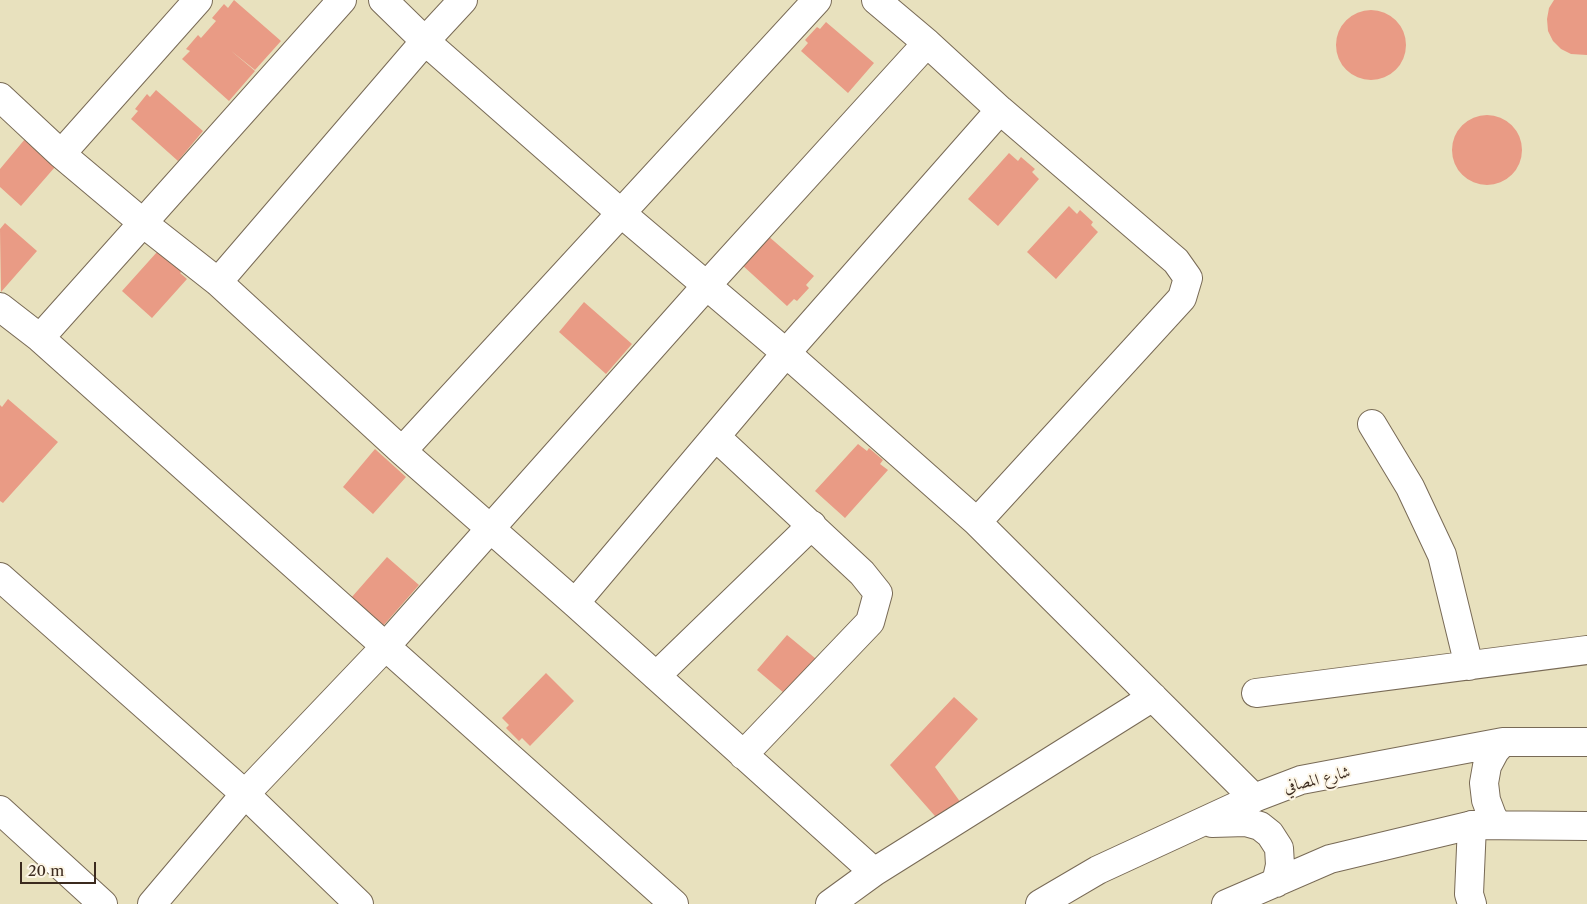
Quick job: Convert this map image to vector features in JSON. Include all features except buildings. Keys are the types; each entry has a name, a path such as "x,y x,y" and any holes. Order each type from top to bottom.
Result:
{"street":[{"path":"62,154 198,0"},
{"path":"40,338 342,0"},
{"path":"383,0 425,41 620,213 786,353 977,522 1254,798 1309,868"},
{"path":"218,282 462,0"},
{"path":"402,451 818,0"},
{"path":"876,0 927,43 1000,110 1176,261 1188,278 1182,298 977,522"},
{"path":"152,904 245,794 385,647 707,285 927,43"},
{"path":"0,97 62,154 218,282 402,451 874,872"},
{"path":"575,604 786,353 1000,110"},
{"path":"0,307 40,338 674,904"},
{"path":"1372,424 1410,487 1442,555 1469,666"},
{"path":"716,437 862,572 878,593 870,622 743,755"},
{"path":"656,676 812,525"},
{"path":"0,577 245,794 359,904"},
{"path":"1256,693 1587,650"},
{"path":"830,904 874,872 1153,697"},
{"path":"1498,825 1492,816 1486,800 1484,783 1488,766 1495,751 1503,742"},
{"name":"شارع المصافي","path":"1040,904 1098,870 1254,798 1301,780 1503,742 1587,742"},
{"path":"0,810 103,904"},
{"path":"1202,823 1246,822 1260,826 1270,834 1279,848 1280,864 1276,882"},
{"path":"1472,825 1469,894 1472,904"},
{"path":"1226,904 1330,859 1472,825 1587,826"}]}
